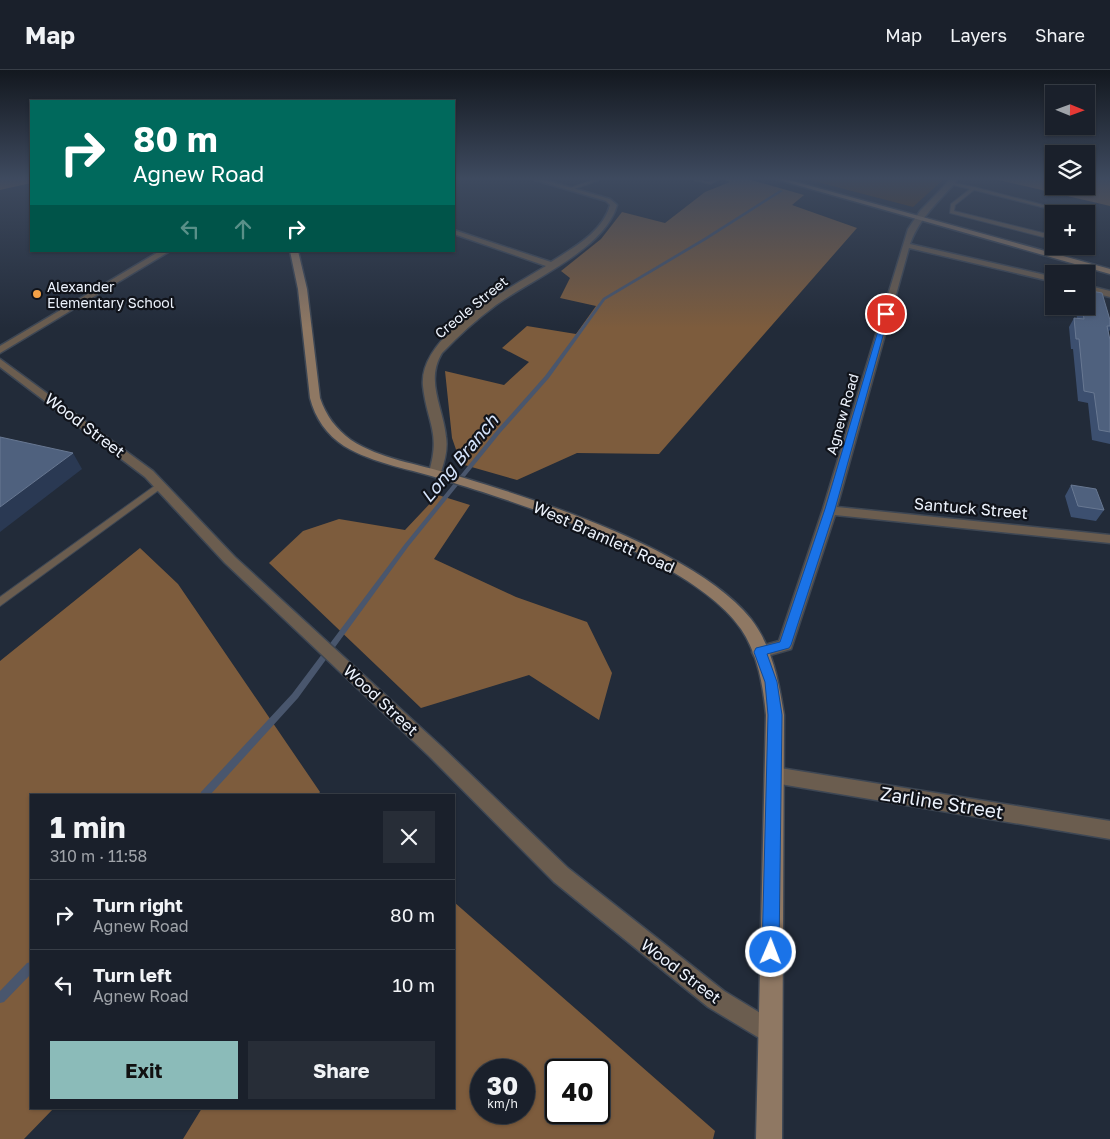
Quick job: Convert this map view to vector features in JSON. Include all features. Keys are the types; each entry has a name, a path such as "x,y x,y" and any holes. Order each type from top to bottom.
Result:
{"street":[{"name":"Creole Street","path":"441,474 441,450 427,374 434,357 456,334 491,304 552,265 603,228"},
{"name":"Agnew Road","path":"760,652 785,645 830,509 906,245 913,228"},
{"path":"954,228 1110,272"},
{"path":"455,232 552,265"},
{"path":"906,245 1045,278"},
{"path":"0,350 164,252"},
{"name":"West Bramlett Road","path":"294,252 305,314 314,395 325,421 343,439 369,453 441,474 568,518 665,562 720,596 745,623 760,652 771,682 775,715 769,1031 769,1139"},
{"path":"1095,290 1110,294"},
{"name":"Wood Street","path":"0,362 149,474 230,560 436,752 561,876 716,999 769,1031"},
{"name":"Santuck Street","path":"830,509 841,514 1110,539"},
{"name":"Zarline Street","path":"774,775 1110,830"}],"lane":[{"path":"1015,228 1045,234"},
{"path":"0,602 160,485"}],"shaded area":[{"path":"610,228 857,228 659,454 577,453 517,480 461,464 452,438 445,371 504,385 529,362 502,348 527,326 576,334 596,306 560,298 570,278 561,271 601,239"},
{"path":"438,495 470,505 434,559 516,597 587,622 612,673 599,720 529,675 421,708 269,563 303,531 339,519 405,530"},
{"path":"140,548 178,584 320,792 319,794 30,794 30,1109 53,1109 24,1139 0,1139 0,661"},
{"path":"455,903 715,1131 713,1139 183,1139 201,1109 455,1109"}],"building":[{"path":"1095,292 1102,293 1110,320 1110,326 1107,326 1110,340 1110,432 1099,430 1094,393 1084,391 1079,339 1076,339 1074,318 1084,319 1083,315 1095,315"},
{"path":"0,437 73,453 0,507"},
{"path":"1071,485 1096,489 1104,510 1078,506"}],"waterway":[{"name":"Long Branch","path":"205,794 295,696 406,546 499,431 547,377 604,299 723,228"},
{"name":"Long Branch","path":"0,998 30,968"}],"place":[{"name":"Alexander Elementary School","path":"37,294"}],"route":[{"path":"771,952 775,715 771,682 760,652 785,645 830,509 886,314"}]}
